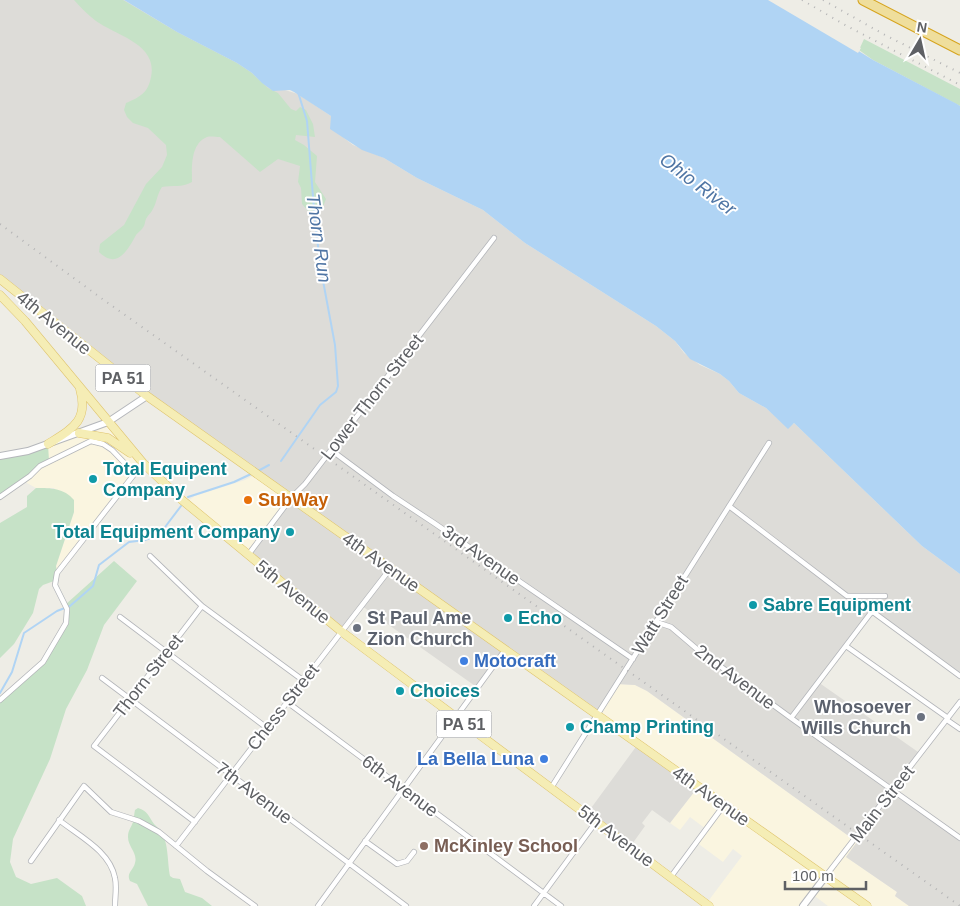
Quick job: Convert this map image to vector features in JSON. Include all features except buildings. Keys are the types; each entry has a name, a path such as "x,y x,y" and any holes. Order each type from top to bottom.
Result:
{"highway":[{"path":"863,0 960,50"}],"main road":[{"name":"4th Avenue","path":"0,279 147,396 866,906"},
{"name":"PA 51","path":"0,295 25,321 108,422"},
{"path":"48,444 73,428 80,419 83,406 79,387"},
{"name":"5th Avenue","path":"108,422 142,463 182,500 342,632 709,906"},
{"path":"79,433 101,435 114,441 142,463"}],"street":[{"name":"Lower Thorn Street","path":"248,555 291,498 305,484 494,238"},
{"path":"0,456 28,451 108,422 147,396"},
{"path":"0,497 30,476 40,466 90,442 103,444 112,450 134,473"},
{"name":"Watt Street","path":"551,788 769,443"},
{"name":"3rd Avenue","path":"331,450 393,496 434,522 633,659"},
{"path":"0,700 42,662 66,623 66,607 54,581 57,573 142,463"},
{"path":"729,506 846,596 885,596"},
{"path":"150,556 202,606 304,681"},
{"name":"Chess Street","path":"176,846 390,569"},
{"name":"Thorn Street","path":"195,822 94,746 202,606"},
{"path":"791,718 873,612 960,676"},
{"path":"120,617 267,728"},
{"name":"2nd Avenue","path":"656,622 671,627 698,650 791,718 960,838"},
{"path":"846,646 960,730"},
{"path":"318,906 504,650"},
{"name":"7th Avenue","path":"102,678 406,906"},
{"name":"6th Avenue","path":"287,702 561,906"},
{"name":"Main Street","path":"803,906 960,702"},
{"path":"31,861 84,786 111,812 139,821 159,832 207,871 255,906"},
{"path":"670,878 724,805"},
{"path":"59,820 101,852 109,862 115,878 115,906"},
{"path":"534,906 596,822"},
{"path":"365,841 397,864 407,862 414,852"}],"shaded area":[{"path":"0,0 124,0 177,32 237,63 252,73 262,83 298,94 331,116 339,134 353,145 384,158 417,178 483,210 525,243 656,326 675,341 684,353 700,365 720,374 739,393 766,408 788,428 794,423 922,546 960,574 960,676 873,612 818,682 921,754 893,791 960,838 960,906 909,906 895,896 897,892 846,857 857,842 647,691 635,685 617,684 597,715 505,650 478,688 362,606 342,632 248,555 290,499 147,396 0,279"},
{"path":"108,422 143,463 57,573 56,566 74,512 54,488 36,488 25,480 48,444"},
{"path":"256,474 291,498 248,555 185,503 195,496 245,480"},
{"path":"617,684 635,685 647,691 857,842 846,857 897,892 895,896 909,906 828,906 812,894 803,906 709,906 706,904 742,856 733,849 723,862 696,842 706,829 690,817 680,830 670,823 698,787 597,715"},
{"path":"638,744 698,787 670,823 652,810 642,823 645,826 630,847 586,815"}],"green space":[{"path":"74,0 123,0 177,32 237,63 252,73 268,88 278,93 291,109 296,111 300,107 306,110 313,124 315,137 296,135 295,140 317,156 315,182 326,199 322,209 309,212 302,204 301,188 298,182 300,166 278,159 260,172 220,137 208,137 201,140 197,145 192,163 192,182 181,186 162,187 144,226 126,252 117,258 111,259 99,252 100,244 124,225 146,184 162,167 167,155 166,145 148,128 133,123 127,117 124,110 126,103 139,96 148,87 152,66 148,56 134,42 96,21"},
{"path":"864,39 960,89 960,106 873,60 859,50"},
{"path":"48,444 49,461 0,497 0,456"},
{"path":"36,488 52,489 66,493 74,500 74,512 56,566 57,573 54,581 43,585 39,589 33,613 14,644 0,658 0,523 27,507 27,496"},
{"path":"114,561 137,581 104,625 87,670 66,709 50,759 13,839 10,862 16,877 31,884 57,878 82,896 86,906 0,906 0,700 43,662 66,623 65,605"},
{"path":"138,808 146,813 163,835 170,876 180,879 185,892 202,898 212,906 148,906 137,884 130,881 129,878 136,859 128,841 128,835 135,810"}],"water":[{"name":"Ohio River","path":"124,0 777,0 873,60 960,106 960,574 922,546 794,423 788,429 766,408 739,393 720,374 690,359 675,341 656,326 525,243 483,210 417,178 384,158 362,150 330,129 331,116 294,92 290,90 273,91 237,63 177,32"}],"pier":[{"path":"768,0 781,0 861,48 858,53"}],"waterway":[{"name":"Thorn Run","path":"281,461 320,405 336,392 338,386 335,345 321,270 315,222 307,121 298,92"},
{"name":"Thorn Run","path":"258,471 269,465"},
{"name":"Thorn Run","path":"188,497 234,482 251,474"},
{"name":"Thorn Run","path":"0,693 12,672 24,633 57,611 70,606 93,586 99,565 129,542 145,540 159,535 181,506"}],"railway":[{"path":"802,0 847,26 960,85"},
{"path":"823,0 885,35 960,73"},
{"path":"0,224 101,298 960,906"}],"place":[{"name":"Total Equipent Company","path":"93,479"},
{"name":"SubWay","path":"248,500"},
{"name":"Total Equipment Company","path":"290,532"},
{"name":"Sabre Equipment","path":"753,605"},
{"name":"Echo","path":"508,618"},
{"name":"St Paul Ame Zion Church","path":"357,628"},
{"name":"Motocraft","path":"464,661"},
{"name":"Choices","path":"400,691"},
{"name":"Whosoever Wills Church","path":"921,717"},
{"name":"Champ Printing","path":"570,727"},
{"name":"La Bella Luna","path":"544,759"},
{"name":"McKinley School","path":"424,846"}]}
